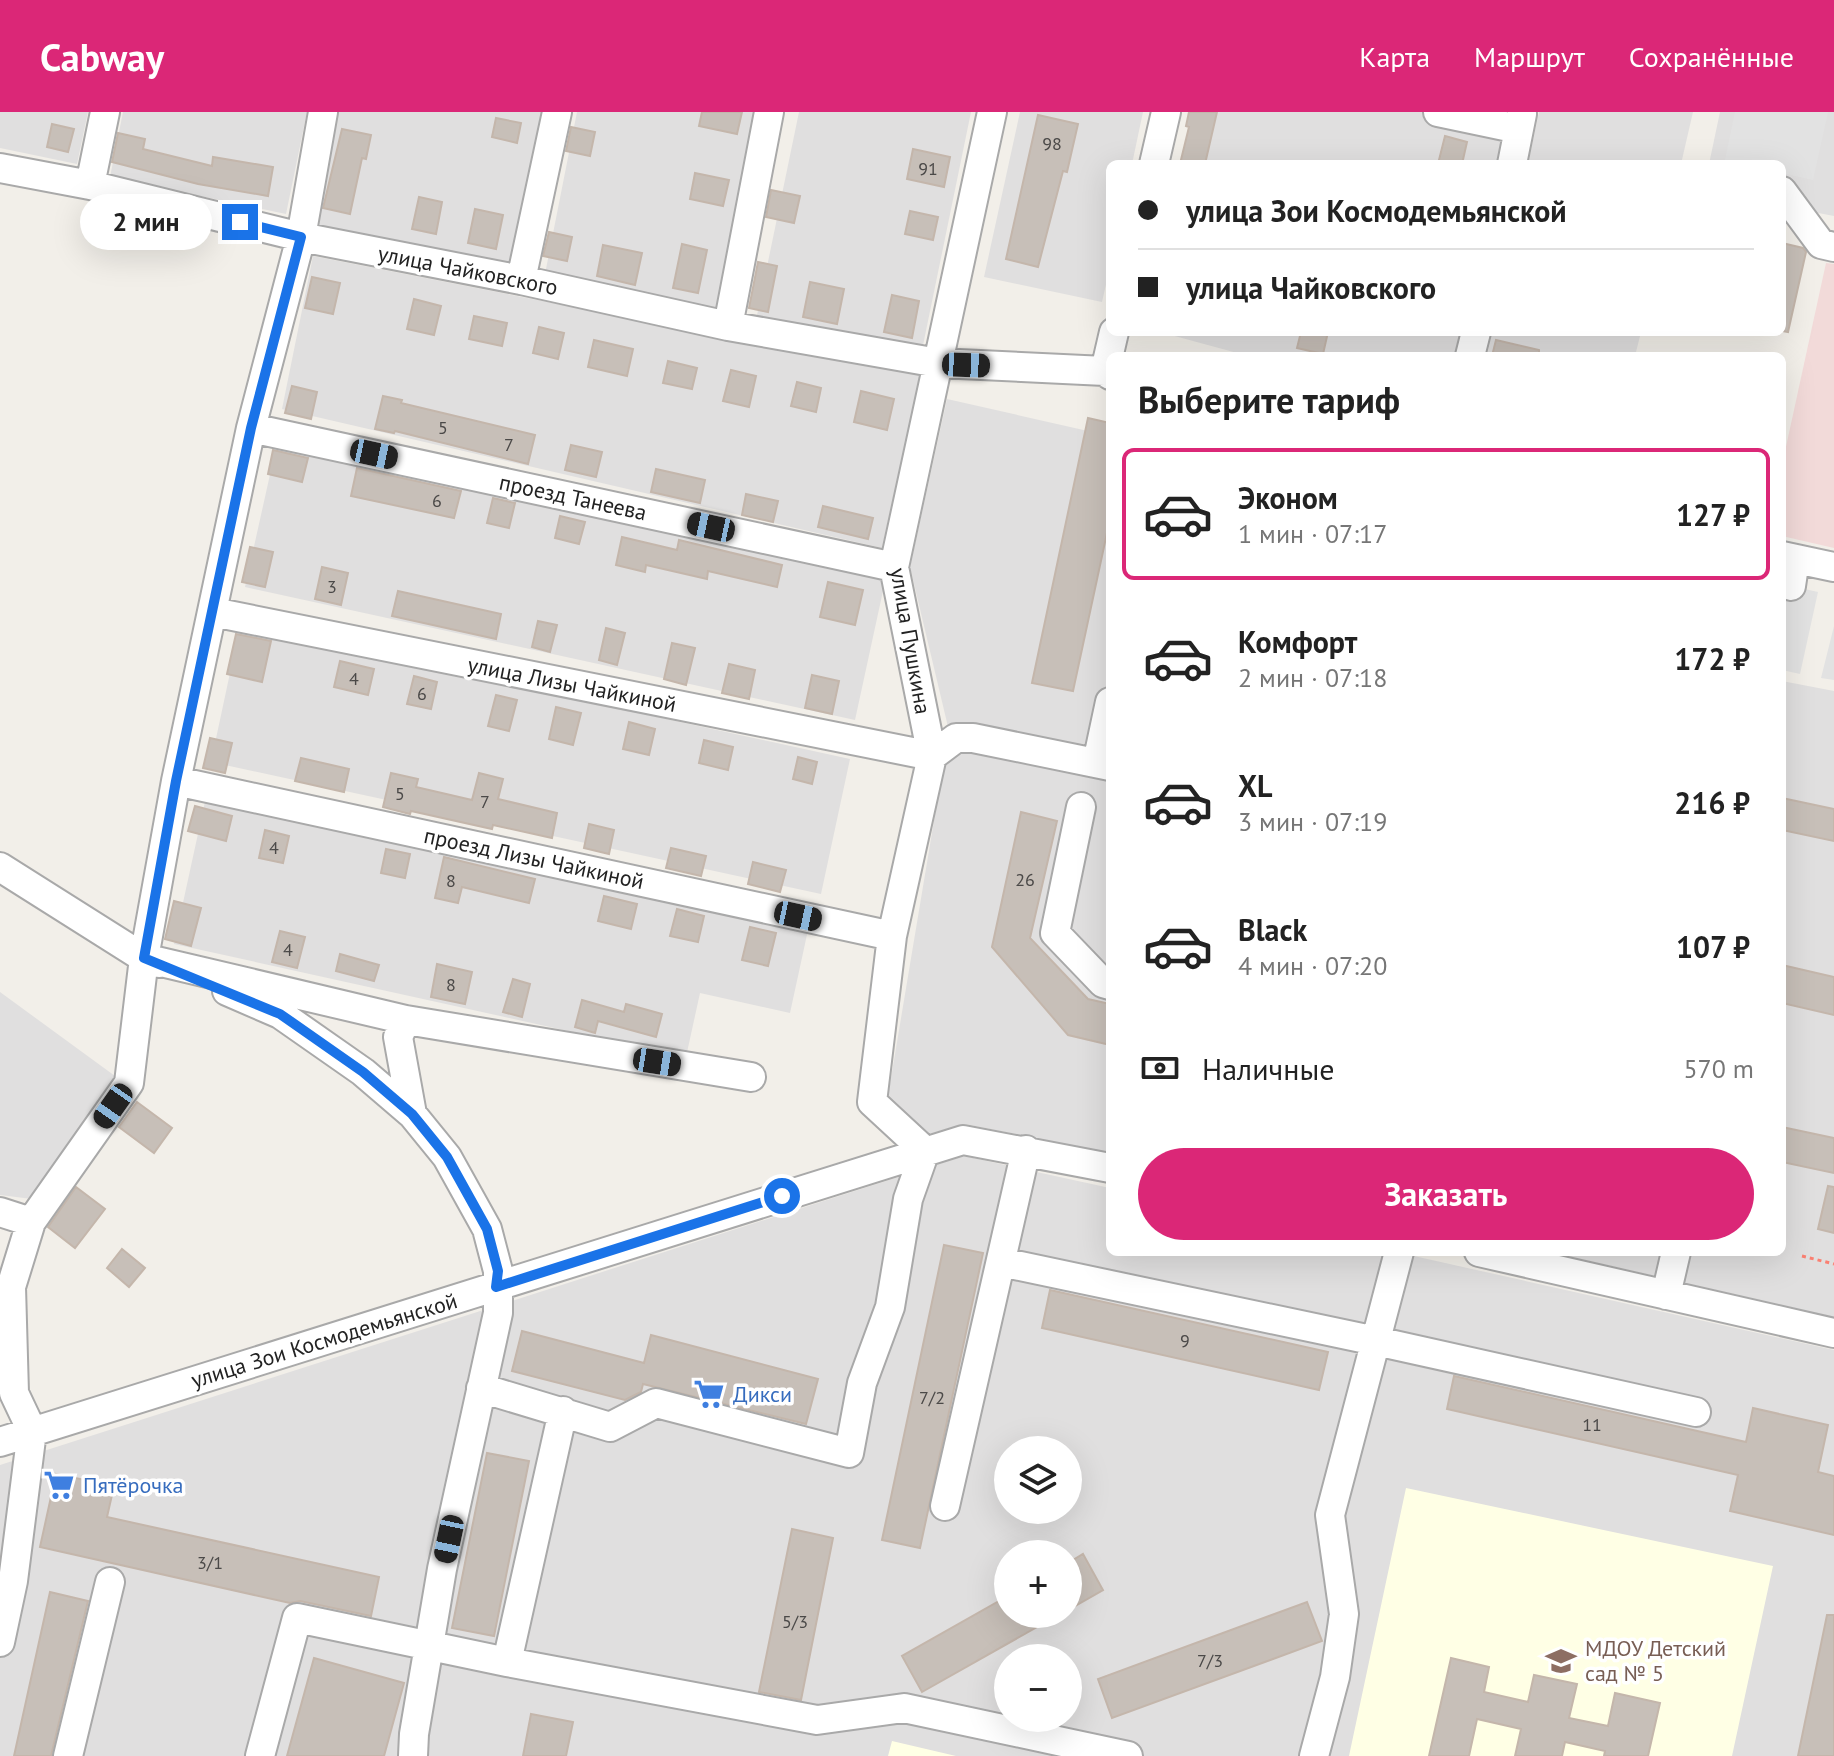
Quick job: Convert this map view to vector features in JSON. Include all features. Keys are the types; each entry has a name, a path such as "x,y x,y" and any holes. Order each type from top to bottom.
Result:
{"street":[{"path":"90,185 105,112"},
{"path":"0,1642 13,1581 32,1431 14,1393 11,1287 31,1222 129,1083 144,958 176,781 251,428 301,237 323,112"},
{"path":"521,280 557,112"},
{"path":"728,326 769,112"},
{"name":"улица Пушкина","path":"925,1151 872,1102 892,936 932,756 894,567 992,112"},
{"path":"1155,160 1166,112"},
{"path":"1438,112 1521,121 1513,160"},
{"name":"улица Чайковского","path":"0,168 90,185 301,237 521,280 728,326 938,363 1106,373"},
{"path":"1786,196 1821,244 1834,247"},
{"name":"проезд Танеева","path":"251,428 894,567"},
{"path":"1789,567 1834,567"},
{"name":"улица Лизы Чайкиной","path":"213,612 932,756"},
{"path":"932,756 956,738 973,738 1104,764 1106,743"},
{"name":"проезд Лизы Чайкиной","path":"176,781 892,936"},
{"path":"1081,807 1055,933 1106,984"},
{"path":"0,867 144,958 280,1014 363,1072 412,1114 447,1157 487,1229 498,1271 498,1313 442,1569 413,1756"},
{"path":"144,958 406,1020 751,1077"},
{"path":"406,1020 398,1037 412,1114"},
{"name":"улица Зои Космодемьянской","path":"0,1442 963,1140 1106,1167"},
{"path":"945,1506 1026,1150"},
{"path":"481,1388 610,1427 656,1403 849,1453 862,1383 890,1307 908,1199 925,1151"},
{"path":"0,1212 31,1222"},
{"path":"1314,1756 1335,1677 1344,1614 1330,1515 1398,1256"},
{"path":"1504,1256 1834,1333"},
{"path":"1666,1295 1675,1256"},
{"path":"1001,1262 1696,1412"},
{"path":"507,1662 563,1411"},
{"path":"68,1756 110,1582"},
{"path":"260,1756 297,1618 429,1647 817,1720 904,1708 1128,1756"}],"path":[{"path":"1802,1256 1834,1264"}],"shaded area":[{"path":"0,112 88,112 77,164 0,148"},
{"path":"123,112 307,112 286,214 110,177"},
{"path":"338,112 553,112 522,266 315,224"},
{"path":"577,112 756,112 718,308 545,274"},
{"path":"799,112 971,112 921,355 756,320"},
{"path":"1020,112 1143,112 1133,160 1106,160 1106,284 1102,302 984,277"},
{"path":"1204,112 1507,112 1497,160 1194,160"},
{"path":"1539,112 1693,112 1682,160 1529,160"},
{"path":"1720,112 1834,112 1834,216 1786,207 1786,160 1710,160"},
{"path":"1735,112 1828,112 1813,180 1786,174 1786,160 1725,160"},
{"path":"313,256 920,375 882,548 282,409"},
{"path":"1826,263 1834,264 1834,548 1786,537 1786,447"},
{"path":"1175,336 1459,336 1455,352 1233,352"},
{"path":"1491,336 1640,336 1636,352 1488,352"},
{"path":"947,399 1106,435 1106,1152 965,1124 929,1134 888,1096 949,731 910,567"},
{"path":"277,443 886,577 855,720 245,587"},
{"path":"1786,585 1818,592 1800,674 1786,671"},
{"path":"240,626 850,759 821,894 211,762"},
{"path":"1834,626 1834,680 1821,678"},
{"path":"1786,682 1834,691 1834,1317 1567,1256 1786,1256"},
{"path":"206,797 808,930 790,1013 700,993 686,1057 174,944"},
{"path":"0,992 115,1076 32,1199 0,1195"},
{"path":"964,1156 1106,1187 1106,1256 1414,1256 1834,1350 1834,1756 0,1756 0,1465"},
{"name":"МДОУ Детский сад № 5","path":"1406,1488 1773,1566 1732,1756 1349,1756"},
{"path":"892,1741 956,1756 888,1756"}],"building":[{"path":"702,112 742,112 737,134 699,126"},
{"path":"1189,112 1217,112 1206,160 1181,160 1189,127 1186,126"},
{"path":"1038,115 1078,124 1038,267 1006,259"},
{"path":"496,118 521,123 517,143 492,137"},
{"path":"52,124 74,129 68,152 47,147"},
{"path":"571,127 595,132 590,156 566,151"},
{"path":"342,129 371,135 366,159 362,158 350,214 323,208"},
{"path":"118,133 145,139 143,149 212,166 213,157 273,167 268,196 198,184 112,162"},
{"path":"1445,136 1467,142 1463,160 1439,160"},
{"path":"913,149 950,157 944,187 907,179"},
{"path":"695,173 729,180 723,206 690,199"},
{"path":"771,190 800,196 794,223 766,217"},
{"path":"419,197 442,202 436,234 412,229"},
{"path":"475,209 503,215 496,249 468,243"},
{"path":"910,211 938,217 933,240 905,234"},
{"path":"549,232 572,237 567,261 543,256"},
{"path":"682,244 707,250 698,293 673,288"},
{"path":"1786,244 1803,248 1806,252 1788,332"},
{"path":"603,245 642,253 635,285 597,276"},
{"path":"758,262 777,266 768,312 749,308"},
{"path":"312,277 340,283 333,314 305,308"},
{"path":"810,282 844,289 837,324 803,317"},
{"path":"892,295 919,301 912,338 884,332"},
{"path":"414,299 441,306 434,335 407,329"},
{"path":"474,316 507,323 502,346 469,339"},
{"path":"539,327 564,333 558,359 533,353"},
{"path":"1300,336 1327,336 1323,352 1297,348"},
{"path":"594,340 633,349 627,376 588,367"},
{"path":"1496,340 1539,350 1539,352 1493,352"},
{"path":"668,361 697,368 692,389 663,383"},
{"path":"731,370 756,376 749,407 723,401"},
{"path":"797,382 821,388 816,412 791,406"},
{"path":"292,386 317,392 311,419 285,413"},
{"path":"861,391 894,399 887,430 854,422"},
{"path":"383,396 535,435 528,464 395,431 375,429"},
{"path":"1088,418 1106,422 1106,538 1073,691 1032,683"},
{"path":"571,445 602,452 596,477 565,470"},
{"path":"273,450 308,458 302,482 268,474"},
{"path":"357,468 461,491 454,518 351,496"},
{"path":"656,469 705,480 700,503 651,492"},
{"path":"746,494 778,501 773,522 742,515"},
{"path":"493,498 515,503 509,528 487,523"},
{"path":"823,506 873,518 868,539 818,527"},
{"path":"560,516 585,522 579,544 555,538"},
{"path":"622,537 677,550 679,540 782,565 777,587 708,571 707,579 646,565 645,572 616,565"},
{"path":"250,547 273,552 265,587 242,582"},
{"path":"322,567 348,573 341,605 315,599"},
{"path":"828,582 863,590 855,625 820,617"},
{"path":"398,591 501,614 496,639 392,616"},
{"path":"538,621 557,625 550,652 532,647"},
{"path":"606,628 625,633 617,665 599,660"},
{"path":"236,634 271,641 262,682 227,674"},
{"path":"672,643 695,648 686,685 664,679"},
{"path":"340,661 374,669 368,695 334,687"},
{"path":"729,664 755,670 749,699 722,693"},
{"path":"812,675 839,681 832,714 805,708"},
{"path":"414,676 437,682 431,709 407,704"},
{"path":"496,695 517,700 509,731 488,726"},
{"path":"556,707 581,713 573,745 549,739"},
{"path":"629,722 655,729 649,755 623,749"},
{"path":"210,738 232,743 225,773 203,768"},
{"path":"704,740 733,747 728,770 699,763"},
{"path":"798,757 817,762 812,784 793,779"},
{"path":"301,758 349,769 344,792 295,781"},
{"path":"391,773 418,779 416,787 472,800 479,773 503,779 498,799 557,813 552,838 383,807"},
{"path":"1786,799 1834,809 1834,841 1786,831"},
{"path":"195,806 232,816 226,841 188,831"},
{"path":"1021,812 1057,821 1030,938 1088,999 1106,1003 1106,1044 1068,1035 992,947"},
{"path":"589,824 614,830 609,854 584,848"},
{"path":"265,830 289,836 283,863 259,858"},
{"path":"671,848 706,856 701,876 666,868"},
{"path":"386,849 410,854 405,878 381,873"},
{"path":"444,857 535,879 529,903 462,887 458,903 435,898"},
{"path":"753,862 786,870 780,892 748,884"},
{"path":"604,896 637,904 631,929 598,921"},
{"path":"174,901 201,908 191,946 165,939"},
{"path":"677,909 704,916 698,942 670,936"},
{"path":"750,927 776,933 768,966 742,960"},
{"path":"280,931 305,937 297,968 272,962"},
{"path":"340,954 379,965 374,981 336,971"},
{"path":"437,964 472,972 465,1004 431,997"},
{"path":"1786,966 1834,977 1834,1015 1786,1004"},
{"path":"513,979 530,984 522,1017 503,1012"},
{"path":"582,1000 624,1012 626,1004 662,1014 656,1037 598,1021 595,1033 575,1027"},
{"path":"137,1102 172,1128 154,1153 119,1127"},
{"path":"1786,1128 1834,1138 1834,1173 1786,1163"},
{"path":"1828,1186 1834,1187 1834,1233 1818,1229"},
{"path":"76,1187 105,1209 75,1248 48,1227"},
{"path":"944,1245 983,1253 920,1548 882,1540"},
{"path":"122,1249 145,1268 129,1287 107,1268"},
{"path":"1050,1290 1328,1352 1319,1390 1042,1328"},
{"path":"522,1331 644,1363 651,1335 818,1379 806,1424 643,1384 641,1392 625,1400 512,1371"},
{"path":"1454,1376 1746,1442 1753,1408 1828,1425 1818,1472 1834,1476 1834,1535 1730,1511 1738,1475 1447,1409"},
{"path":"487,1453 529,1461 494,1636 452,1628"},
{"path":"56,1474 114,1486 107,1517 379,1577 371,1616 300,1601 290,1603 40,1547"},
{"path":"792,1529 833,1538 801,1700 759,1692"},
{"path":"1082,1555 1103,1590 1082,1602"},
{"path":"50,1592 88,1601 51,1756 14,1756"},
{"path":"1307,1602 1322,1641 1112,1718 1098,1679"},
{"path":"994,1604 994,1628 1035,1628 1007,1644 994,1644 994,1651 922,1692 902,1656"},
{"path":"1827,1615 1834,1615 1834,1756 1798,1756"},
{"path":"314,1658 404,1683 384,1756 287,1756"},
{"path":"1451,1658 1489,1667 1484,1692 1528,1702 1534,1675 1577,1684 1569,1718 1608,1726 1615,1693 1660,1703 1648,1756 1604,1756 1605,1751 1565,1742 1562,1756 1515,1756 1521,1729 1477,1719 1469,1756 1429,1756"},
{"path":"531,1714 573,1722 566,1756 523,1756"}],"place":[{"name":"Дикси","path":"709,1394"},
{"name":"Пятёрочка","path":"59,1485"},
{"name":"МДОУ Детский сад № 5","path":"1561,1661"}],"route":[{"path":"240,222 301,237 251,428 176,781 144,958 280,1014 363,1072 412,1114 447,1157 487,1229 498,1271 496,1287 782,1196"}]}
